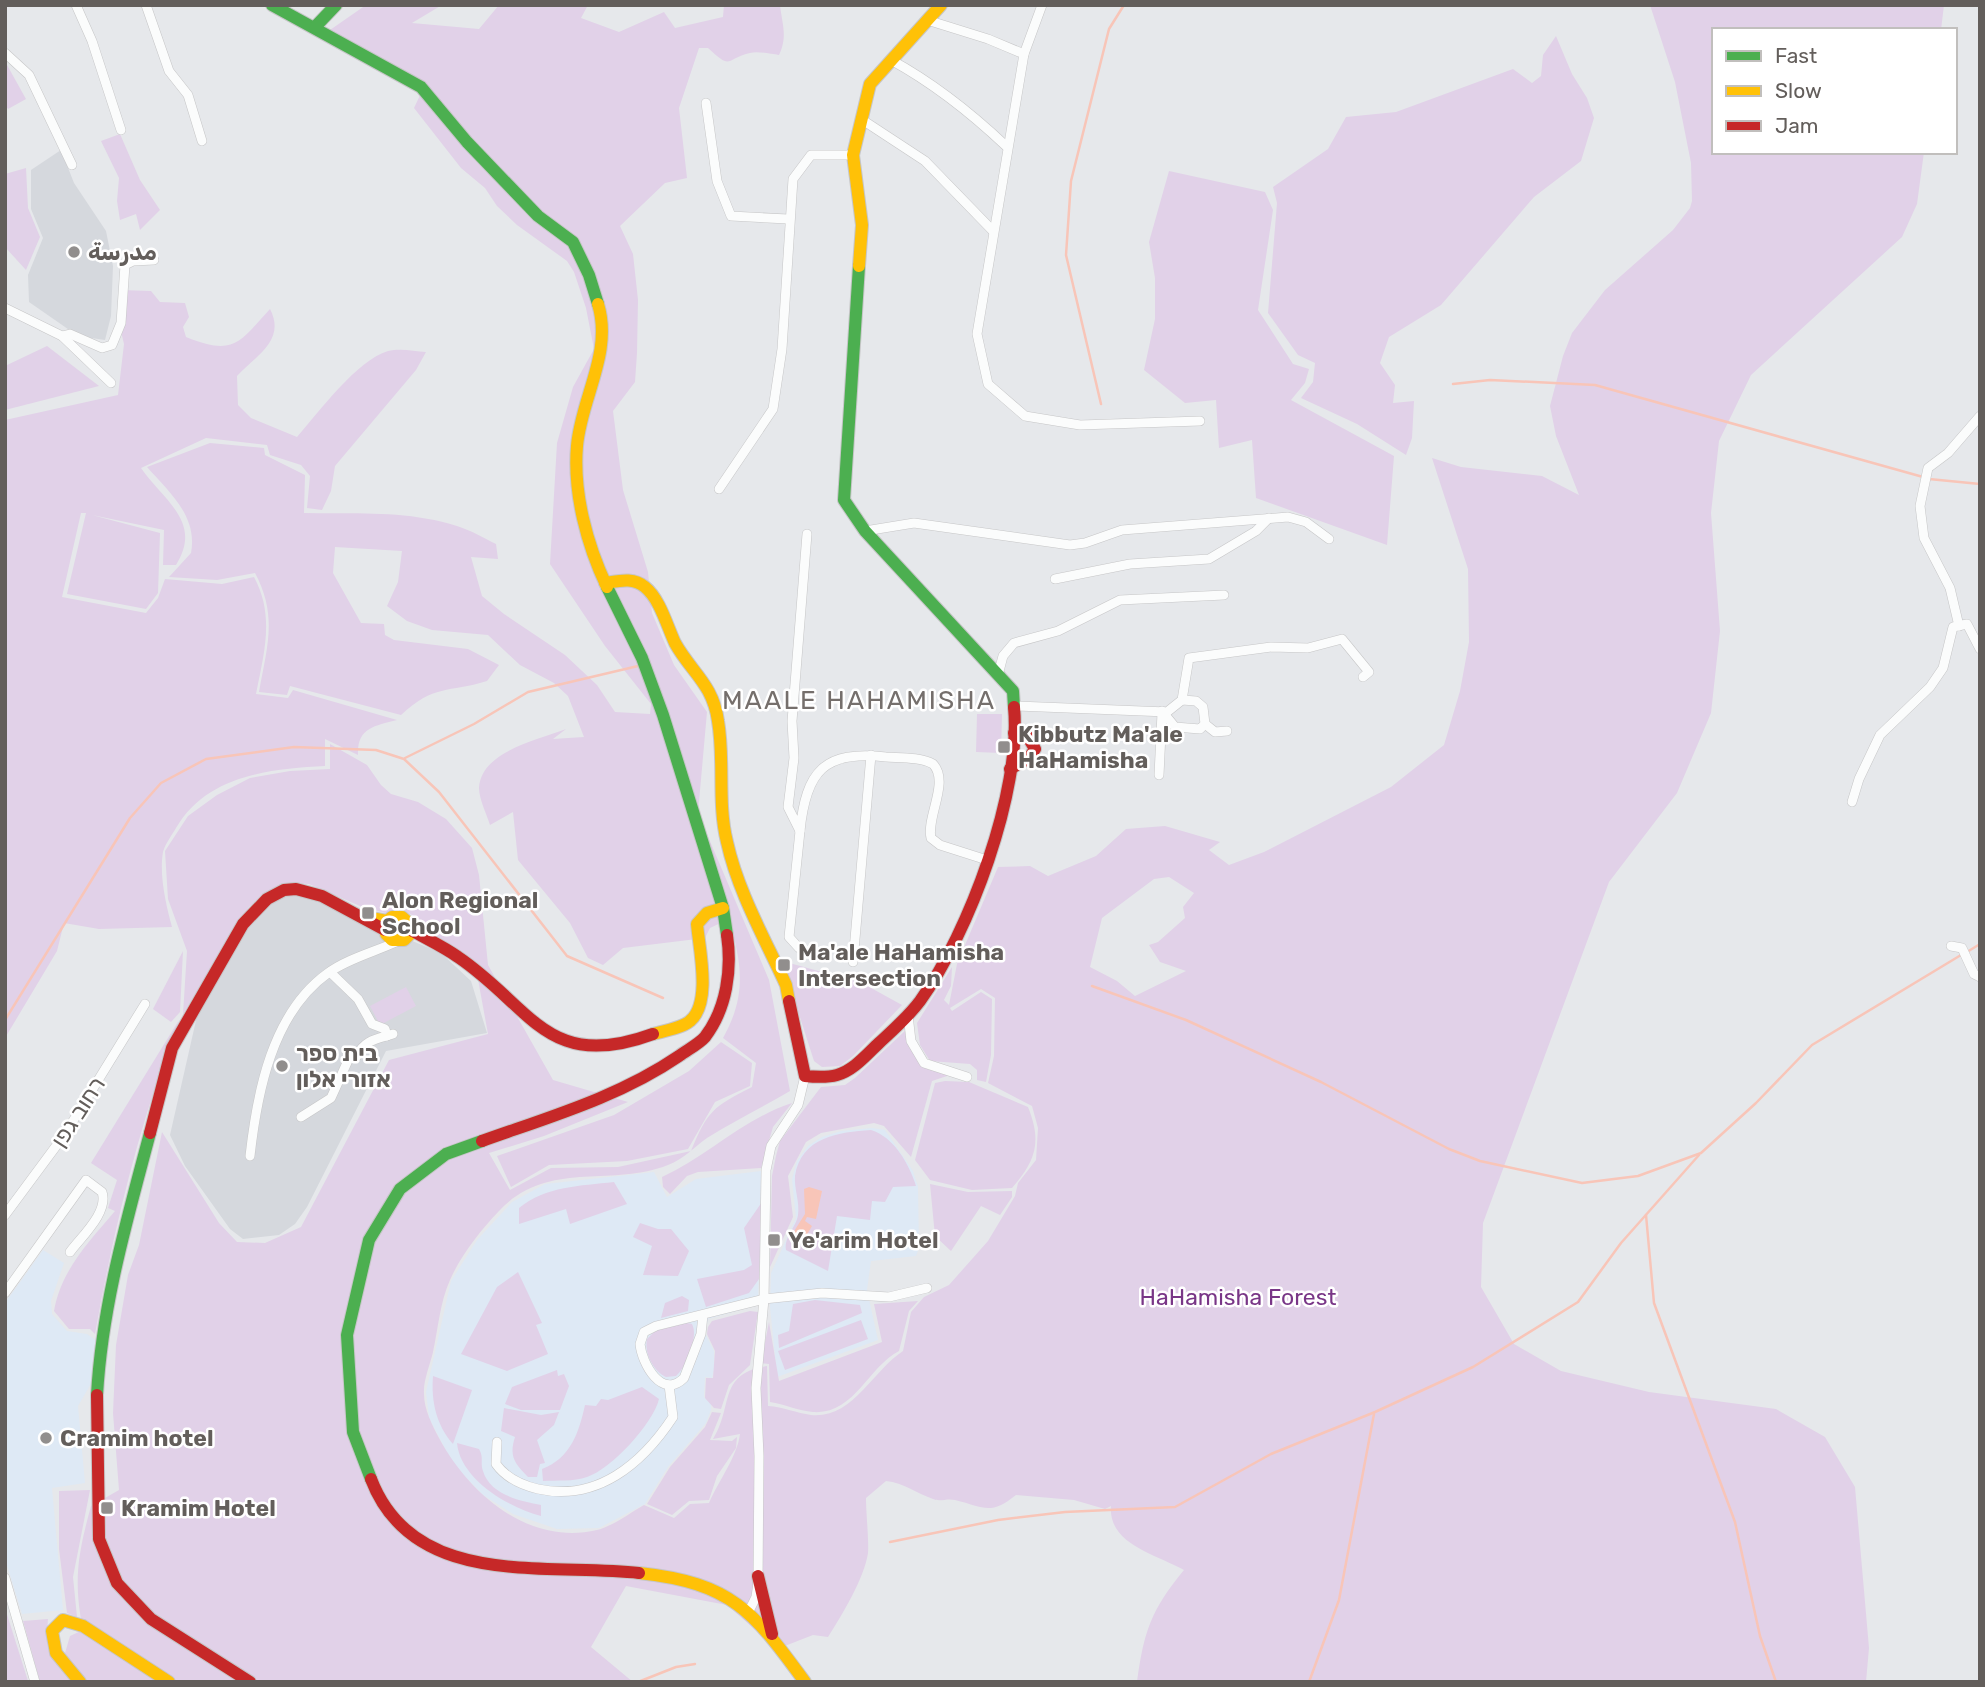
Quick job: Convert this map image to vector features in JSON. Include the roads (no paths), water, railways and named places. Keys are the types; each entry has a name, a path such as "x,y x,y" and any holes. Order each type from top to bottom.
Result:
{"main road":[{"path":"272,5 421,88 467,142 538,216 572,242 589,275 601,314 599,364 577,444 578,480 585,527 605,583 652,684 723,908 731,962 722,1005 704,1038 655,1072 602,1098 446,1154 400,1189 369,1240 347,1335 353,1432 380,1503 414,1538 451,1558 499,1566 606,1570 663,1576 729,1597 775,1642 805,1682"},
{"path":"315,27 336,5"},
{"path":"605,583 628,579 644,586 652,594 677,646 704,680 714,701 719,723 720,800 727,843 739,880 786,985 805,1076 829,1077 847,1070 908,1015 941,967 968,911 987,860 1010,769 1017,706 1013,691 865,531 844,500 862,225 853,155 870,84 940,5"},
{"path":"1010,769 1029,758 1035,748 1026,732 1014,733"},
{"path":"250,1682 151,1619 124,1592 106,1562 99,1539 97,1512 100,1346 131,1196 172,1048 243,924 267,900 284,890 296,889 306,890 386,926"},
{"path":"386,926 388,938 404,937 431,941 459,957 545,1033 595,1048 627,1044 690,1021 700,1005 702,983 696,942 698,925 707,913 723,908"},
{"path":"386,926 396,916 408,920 404,937"},
{"path":"758,1576 775,1642"},
{"path":"80,1682 59,1659 51,1644 54,1626 63,1620 83,1626 169,1682"}],"street":[{"path":"76,5 92,41 121,130"},
{"path":"146,5 169,71 188,95 202,141"},
{"path":"1042,5 1024,54 1006,146 977,334 988,384 1025,416 1080,425 1200,421"},
{"path":"927,20 988,39 1024,54"},
{"path":"5,54 29,75 72,165"},
{"path":"891,60 935,84 964,106 1006,146"},
{"path":"706,103 717,181 731,216 788,219"},
{"path":"861,119 925,161 993,231"},
{"path":"719,489 773,410 782,349 788,219 793,179 811,155 853,155"},
{"path":"62,336 74,335 96,347 112,345 121,323 125,265 133,261 154,260"},
{"path":"5,308 62,336 111,383"},
{"path":"1958,626 1950,588 1924,538 1920,506 1928,468 1948,453 1980,416"},
{"path":"1055,579 1130,564 1209,559 1256,531 1269,518"},
{"path":"865,531 914,523 1070,545 1085,543 1122,530 1297,518 1329,539"},
{"path":"800,831 789,807 794,758 792,721 807,534"},
{"path":"998,675 1003,656 1014,643 1058,631 1120,600 1224,595"},
{"path":"1852,802 1859,779 1880,735 1939,674 1953,627 1967,624 1980,649"},
{"path":"1182,700 1189,658 1271,647 1308,648 1342,639 1369,671 1363,677"},
{"path":"1017,706 1162,711 1182,700 1196,701 1203,707 1205,724 1215,732 1227,731"},
{"path":"1162,711 1175,727 1200,729 1205,724"},
{"path":"1159,775 1162,711"},
{"path":"853,962 871,755"},
{"path":"799,948 789,937 800,831 810,782 832,760 871,755 933,764 939,775 930,824 931,838 940,845 987,860"},
{"path":"250,1156 256,1102 277,1041 297,1007 330,972 404,937"},
{"path":"1951,946 1962,948 1974,974 1980,977"},
{"path":"301,1117 331,1098 350,1056 357,1056 360,1048 372,1039 390,1035 385,1029 372,1024 358,999 330,972"},
{"name":"רחוב גפן","path":"5,1215 65,1134 145,1004"},
{"path":"908,1015 911,1041 924,1063 967,1077"},
{"path":"748,1613 756,1597 758,1576 759,1456 755,1388 764,1299 768,1158 775,1137 798,1105 805,1076"},
{"path":"5,1293 86,1180 102,1192 103,1203 71,1252"},
{"path":"497,1442 496,1464 519,1483 562,1492 605,1483 629,1467 669,1423 674,1410 669,1385 649,1371 641,1352 644,1332 656,1326 764,1299 822,1293 889,1297 928,1288"},
{"path":"669,1385 684,1378 701,1334 703,1315"},
{"path":"5,1578 35,1682"}],"waterway":[{"path":"1101,404 1066,255 1071,181 1109,29 1124,5"},
{"path":"1453,384 1490,380 1595,385 1923,477"},
{"path":"1929,479 1980,484"},
{"path":"405,758 474,724 528,692 638,666"},
{"path":"5,1020 130,818 161,783 206,759 294,747 376,750 404,759 439,792 567,956 663,998"},
{"path":"1967,952 1980,944"},
{"path":"1092,986 1186,1020 1321,1082 1449,1149 1480,1161 1582,1183 1638,1176 1701,1153 1756,1103 1812,1045 1961,955"},
{"path":"890,1542 998,1520 1065,1512 1175,1507 1271,1454 1375,1412 1473,1367 1578,1302 1621,1243 1699,1155"},
{"path":"1646,1215 1654,1303 1735,1522 1760,1636 1776,1682"},
{"path":"1309,1682 1339,1600 1374,1414"},
{"path":"638,1682 676,1667 695,1664"}],"place":[{"name":"مدرسة","path":"74,252"},
{"name":"Kibbutz Ma'ale HaHamisha","path":"1004,747"},
{"name":"Alon Regional School","path":"368,913"},
{"name":"Ma'ale HaHamisha Intersection","path":"784,965"},
{"name":"בית ספר אזורי אלון","path":"282,1066"},
{"name":"Ye'arim Hotel","path":"774,1240"},
{"name":"Cramim hotel","path":"46,1438"},
{"name":"Kramim Hotel","path":"107,1508"}],"district":[{"name":"MAALE HAHAMISHA","path":"859,700"}],"park label":[{"name":"HaHamisha Forest","path":"1238,1297"}]}
